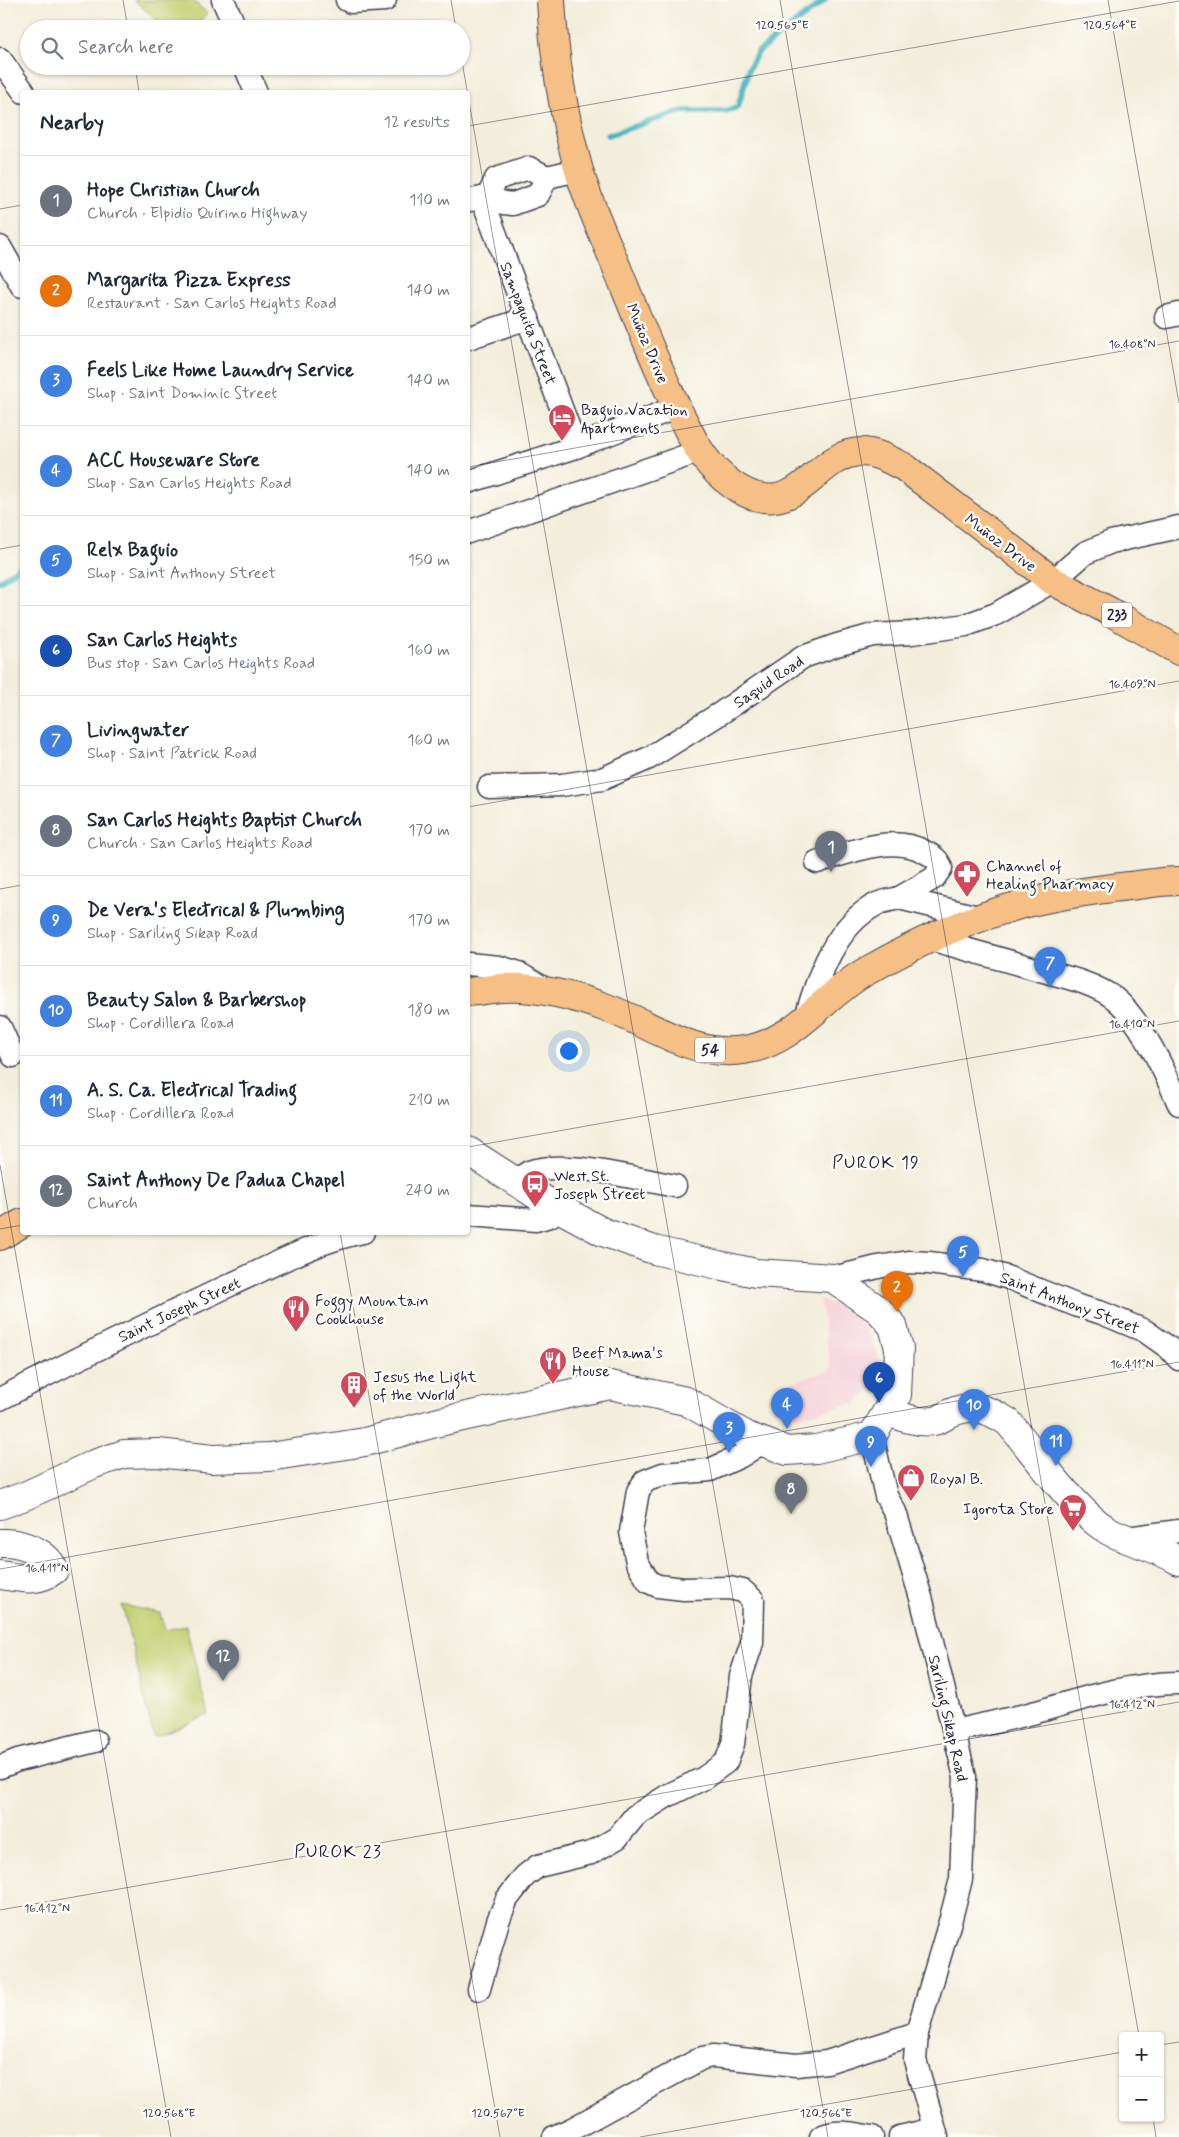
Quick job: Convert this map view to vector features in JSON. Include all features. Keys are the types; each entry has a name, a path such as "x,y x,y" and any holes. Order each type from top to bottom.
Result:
{"main road":[{"name":"Muñoz Drive","path":"551,0 553,36 564,106 578,170 652,356 700,451 712,467 734,486 754,496 766,498 788,495 803,487 832,462 851,454 861,452 879,456 904,467 1053,581 1179,651"},
{"name":"54","path":"470,992 503,988 550,992 608,1009 691,1046 720,1052 744,1050 766,1045 785,1034 863,973 930,939 982,918 1034,902 1091,891 1176,880"},
{"path":"0,1236 20,1223"}],"street":[{"path":"223,0 232,20"},
{"path":"347,0 350,2 385,0"},
{"path":"0,59 23,90"},
{"path":"249,75 255,90"},
{"name":"Sampaguita Street","path":"479,198 512,204 538,195 548,177 578,170"},
{"name":"Sampaguita Street","path":"479,198 528,318 576,447"},
{"path":"0,247 20,282"},
{"path":"470,337 528,318"},
{"path":"470,481 576,447 677,407"},
{"path":"470,531 700,451"},
{"name":"Saquid Road","path":"489,787 562,785 602,779 649,758 664,749 804,657 873,635 912,633 966,625 996,614 1053,581 1085,553 1102,545 1145,533 1179,527"},
{"path":"806,1018 816,983 824,964 846,930 876,904 899,898 934,878 941,868 933,857 914,846 900,844 853,851 817,862"},
{"path":"899,898 982,918"},
{"path":"930,939 1063,977 1093,987 1114,998 1129,1014 1147,1041 1179,1104"},
{"path":"470,964 499,967 516,972 550,992"},
{"path":"0,1027 12,1056"},
{"path":"0,1505 27,1495 94,1464 124,1454 158,1453 214,1459 269,1458 346,1446 439,1422 610,1385 686,1401 747,1436 787,1451 816,1449 872,1436 898,1395 900,1348 893,1326 879,1310 833,1278 756,1273 654,1250 603,1232 559,1208 470,1151"},
{"path":"517,1181 528,1172 550,1168 601,1171 674,1186"},
{"path":"470,1215 536,1220 550,1216 559,1208"},
{"name":"Saint Joseph Street","path":"0,1399 102,1346 276,1264 349,1235"},
{"name":"Saint Anthony Street","path":"833,1278 909,1262 929,1262 983,1270 1145,1330 1169,1348 1179,1359"},
{"path":"887,1411 921,1422 935,1421 963,1409 979,1407 992,1411 1008,1422 1090,1516 1109,1530 1164,1551 1179,1561"},
{"name":"Sariling Sikap Road","path":"872,1436 886,1496 895,1512 922,1601 966,1776 961,1879 917,2033 915,2060 936,2133"},
{"path":"479,1989 498,1921 507,1899 525,1876 538,1866 591,1853 617,1838 635,1816 667,1796 704,1778 726,1762 734,1744 742,1676 752,1643 753,1600 743,1591 729,1588 684,1589 658,1586 649,1582 637,1562 632,1532 638,1491 645,1481 663,1474 710,1470 741,1456 763,1442"},
{"path":"1127,1538 1179,1531"},
{"path":"0,1543 25,1547 43,1554 52,1563 54,1570 45,1577 27,1579 0,1575"},
{"path":"954,1731 1012,1718 1069,1701 1147,1686 1179,1683"},
{"path":"0,1767 18,1760 95,1741"},
{"path":"554,2137 702,2058 713,2056 796,2065 827,2062 917,2033"},
{"path":"821,2137 826,2134 835,2133 872,2137"},
{"path":"900,2137 936,2133"}],"shaded area":[{"path":"820,1300 834,1304 853,1316 867,1331 880,1359 877,1378 865,1395 855,1403 795,1417 786,1384 831,1370"}],"green space":[{"path":"134,0 192,0 207,13 201,20 157,20"},
{"path":"122,1605 160,1613 165,1630 186,1626 208,1715 154,1737"}],"waterway":[{"path":"608,135 682,111 725,111 738,107 749,68 758,52 825,0"},
{"path":"0,581 20,566"}],"place":[{"name":"Baguio Vacation Apartments","path":"562,442"},
{"name":"Hope Christian Church","path":"831,872"},
{"name":"Channel of Healing Pharmacy","path":"967,898"},
{"name":"Livingwater","path":"1050,988"},
{"name":"West St. Joseph Street","path":"535,1208"},
{"name":"Relx Baguio","path":"963,1277"},
{"name":"Margarita Pizza Express","path":"897,1312"},
{"name":"Foggy Mountain Cookhouse","path":"296,1333"},
{"name":"Beef Mama's House","path":"553,1385"},
{"name":"San Carlos Heights","path":"879,1403"},
{"name":"Jesus the Light of the World","path":"354,1409"},
{"name":"ACC Houseware Store","path":"787,1429"},
{"name":"Beauty Salon & Barbershop","path":"974,1430"},
{"name":"Feels Like Home Laundry Service","path":"729,1453"},
{"name":"A. S. Ca. Electrical Trading","path":"1056,1466"},
{"name":"De Vera's Electrical & Plumbing","path":"871,1467"},
{"name":"Royal B.","path":"911,1502"},
{"name":"San Carlos Heights Baptist Church","path":"791,1514"},
{"name":"Igorota Store","path":"1073,1532"},
{"name":"Saint Anthony De Padua Chapel","path":"223,1681"}],"district":[{"name":"PUROK 19","path":"876,1162"},
{"name":"PUROK 23","path":"338,1851"}]}
